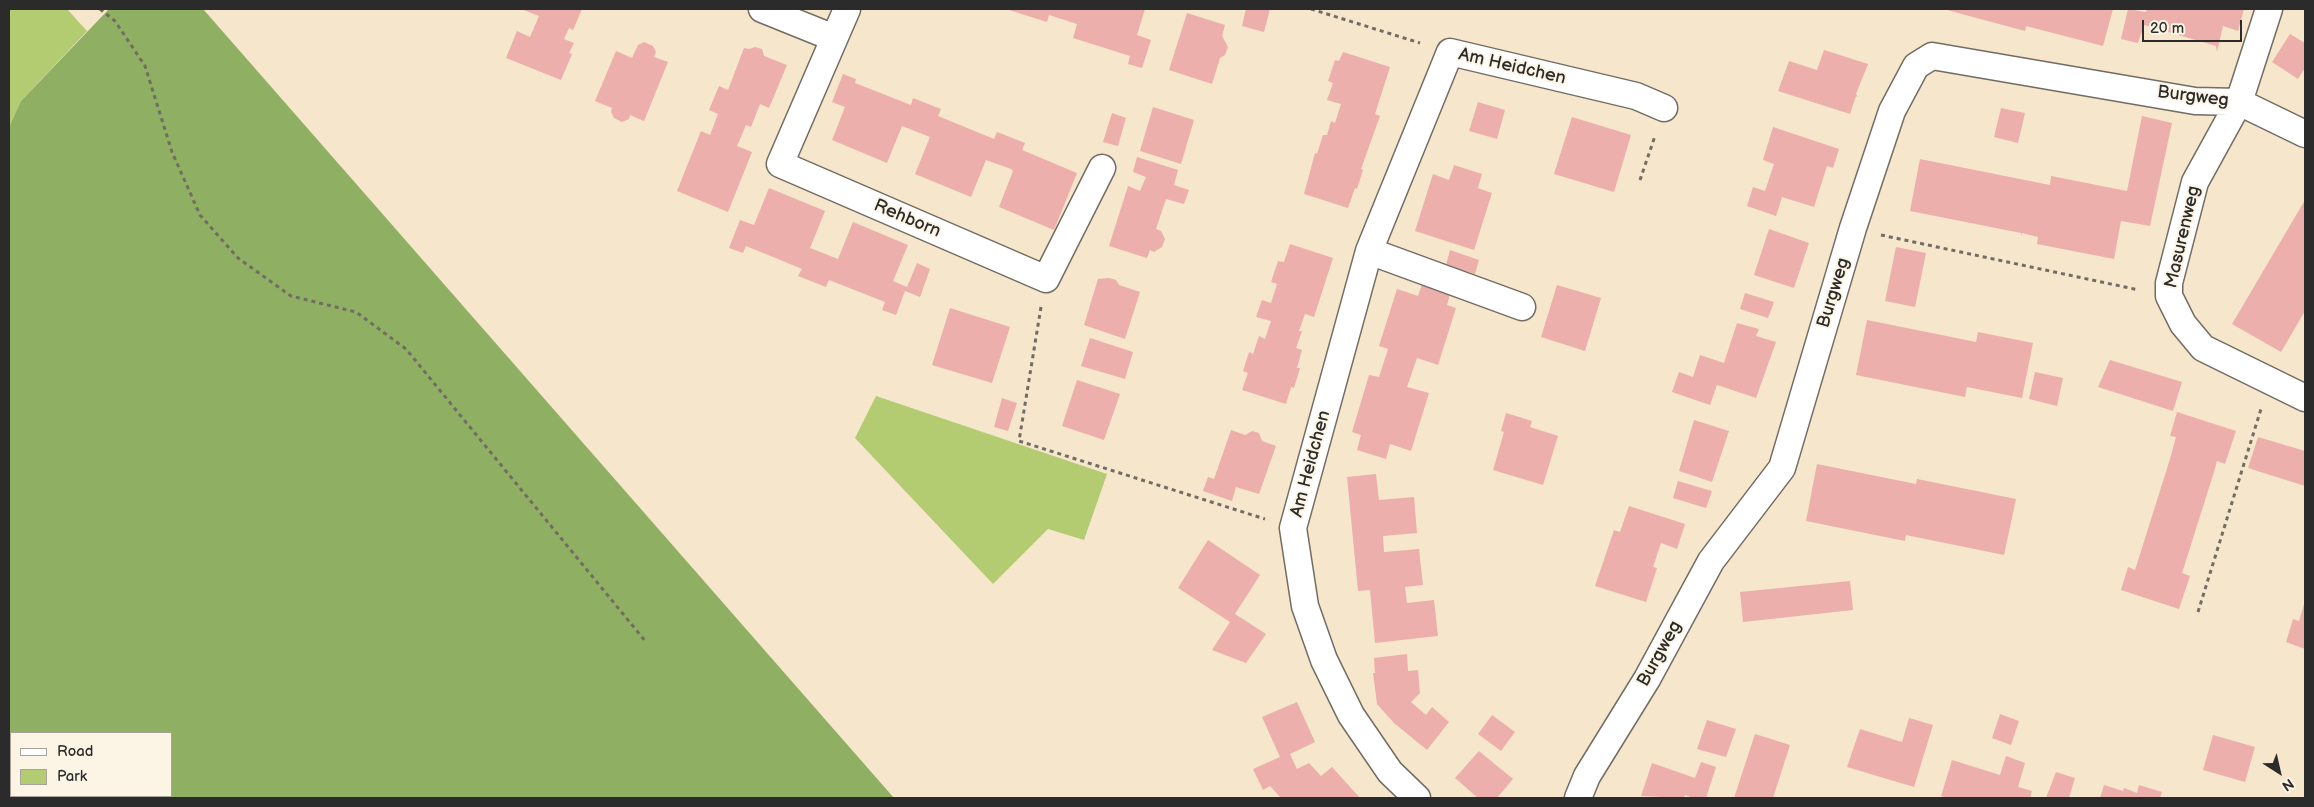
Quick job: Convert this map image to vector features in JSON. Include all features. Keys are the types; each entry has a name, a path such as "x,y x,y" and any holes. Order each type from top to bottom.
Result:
{"street":[{"path":"762,9 834,38"},
{"name":"Rehborn","path":"847,9 780,164 1046,279"},
{"name":"Masurenweg","path":"2269,9 2239,102 2195,182 2169,283 2169,296 2183,324 2203,348 2305,398"},
{"name":"Am Heidchen","path":"1417,798 1390,772 1351,715 1324,660 1305,606 1293,528 1369,251 1450,52 1636,96 1664,108"},
{"name":"Burgweg","path":"1578,798 1587,776 1647,679 1712,562 1782,468 1853,228 1892,111 1916,66 1932,56 2195,101 2239,102"},
{"path":"2239,102 2305,134"},
{"path":"1046,279 1102,168"},
{"path":"1369,251 1522,307"}],"path":[{"path":"100,9 115,21 144,66 172,152 200,215 238,258 290,296 356,312 406,349 646,642"},
{"path":"1311,9 1450,52"},
{"path":"1640,180 1664,108"},
{"path":"1853,228 2169,296"},
{"path":"1046,279 1019,441 1293,528"},
{"path":"2198,612 2270,380"}],"green space":[{"path":"9,9 67,9 87,31 21,101 9,127"},
{"path":"109,9 203,9 894,798 9,798 9,127 21,101"},
{"path":"876,396 1107,474 1084,540 1048,529 993,584 855,438"}],"building":[{"path":"521,9 582,9 573,30 569,28 564,39 574,43 569,53 572,54 561,80 506,58 517,31 530,37 539,16"},
{"path":"1006,9 1145,9 1137,35 1151,40 1142,68 1128,64 1130,56 1073,38 1077,24 1049,15 1047,22"},
{"path":"1246,9 1270,9 1264,32 1242,26"},
{"path":"1947,9 2113,9 2103,46 2026,26 2025,31"},
{"path":"2128,9 2146,12 2147,9 2244,9 2238,31 2223,26 2217,52 2216,46 2144,25 2138,43 2121,39"},
{"path":"1187,13 1225,25 1222,36 1228,47 1225,55 1220,58 1212,84 1169,70"},
{"path":"2290,34 2305,43 2305,68 2298,79 2272,62"},
{"path":"644,42 653,46 656,52 654,57 668,62 644,121 630,115 629,119 622,122 614,118 611,112 612,108 595,101 616,51 632,58 638,45"},
{"path":"755,47 762,49 764,56 787,65 769,108 760,104 751,127 746,125 737,146 752,152 728,212 677,191 701,131 710,135 718,114 709,110 719,86 728,90 744,48"},
{"path":"1824,50 1868,64 1856,94 1858,97 1856,96 1850,114 1778,91 1789,61 1817,70"},
{"path":"1343,52 1390,67 1375,114 1380,116 1361,169 1363,170 1357,189 1355,188 1348,208 1304,194 1315,153 1317,154 1323,135 1327,135 1331,121 1335,123 1341,104 1327,100 1333,83 1328,81 1335,60 1339,61"},
{"path":"843,74 856,79 855,83 911,105 913,98 941,109 938,116 994,139 997,132 1025,143 1022,150 1077,173 1054,230 999,207 1013,171 1011,169 986,160 971,197 915,174 930,137 902,126 887,163 832,140 845,107 832,102"},
{"path":"1478,102 1505,110 1497,139 1469,131"},
{"path":"1153,107 1194,120 1181,164 1140,151"},
{"path":"2001,108 2025,113 2018,143 1994,137"},
{"path":"1112,113 1126,118 1118,146 1103,142"},
{"path":"2142,116 2172,123 2150,226 2121,221 2114,259 2037,244 2038,237 2022,233 2021,236 2021,233 1910,211 1920,159 2050,185 2051,176 2127,191"},
{"path":"1572,117 1631,135 1614,192 1554,174"},
{"path":"1773,127 1839,149 1833,168 1827,166 1814,207 1782,197 1776,216 1747,206 1753,187 1765,191 1774,164 1763,160"},
{"path":"1137,157 1178,170 1174,185 1189,190 1184,204 1166,199 1156,229 1161,231 1165,239 1162,247 1154,252 1150,250 1147,258 1109,246 1128,186 1140,191 1146,177 1133,172"},
{"path":"1454,165 1482,174 1478,188 1492,193 1474,250 1415,231 1433,174 1449,180"},
{"path":"769,188 825,211 810,248 838,259 853,222 908,245 893,281 907,287 917,263 930,269 920,297 905,291 896,315 882,310 885,302 829,280 826,287 798,276 802,269 746,246 743,253 729,248 740,220 754,225"},
{"path":"2305,200 2305,311 2281,352 2232,324"},
{"path":"1769,229 1809,243 1794,288 1754,275"},
{"path":"1290,244 1333,258 1314,317 1305,314 1299,331 1302,331 1296,348 1302,350 1297,368 1300,368 1294,388 1291,387 1286,404 1242,390 1248,373 1243,371 1249,352 1253,354 1259,336 1265,339 1271,321 1256,317 1262,300 1271,303 1277,284 1271,282 1278,261 1284,262"},
{"path":"1896,247 1926,253 1915,307 1885,301"},
{"path":"1450,250 1479,260 1475,274 1446,265"},
{"path":"1109,278 1116,280 1119,285 1140,292 1125,339 1084,325 1098,279"},
{"path":"1423,281 1451,291 1447,305 1456,308 1438,365 1417,358 1407,387 1429,393 1411,451 1390,444 1386,459 1357,450 1361,435 1352,432 1369,375 1379,377 1388,349 1379,346 1397,289 1418,296"},
{"path":"1557,285 1601,298 1585,351 1541,337"},
{"path":"1745,293 1774,302 1768,318 1740,309"},
{"path":"950,308 1010,327 992,383 932,365"},
{"path":"1867,320 1976,342 1978,332 2033,343 2022,398 1967,387 1965,397 1856,375"},
{"path":"1737,323 1759,329 1756,336 1776,342 1756,398 1717,385 1710,405 1672,392 1679,372 1693,377 1700,355 1724,363"},
{"path":"1090,338 1133,352 1125,379 1081,366"},
{"path":"2110,360 2182,382 2173,411 2098,387"},
{"path":"2035,372 2063,378 2057,406 2029,399"},
{"path":"1077,380 1120,394 1104,440 1062,426"},
{"path":"1002,398 1017,403 1008,431 994,427"},
{"path":"2177,412 2236,431 2225,464 2217,461 2182,573 2190,576 2179,609 2121,590 2128,567 2135,570 2170,459 2176,437 2170,436"},
{"path":"1506,413 1532,421 1530,427 1558,436 1543,485 1493,470 1504,432 1501,431"},
{"path":"1694,420 1729,431 1712,482 1679,471"},
{"path":"1231,430 1245,435 1252,431 1259,433 1262,441 1276,446 1259,494 1236,487 1232,501 1203,491 1208,477 1214,479"},
{"path":"2258,437 2305,451 2305,486 2248,468"},
{"path":"1817,464 1916,484 1917,479 2016,499 2004,555 1906,535 1905,541 1806,521"},
{"path":"1376,474 1379,500 1414,497 1417,533 1383,536 1384,552 1419,549 1423,585 1405,587 1407,603 1434,600 1438,636 1375,643 1370,590 1358,591 1347,477"},
{"path":"1678,481 1712,491 1706,508 1673,498"},
{"path":"1629,506 1685,524 1677,549 1661,543 1653,567 1657,568 1646,602 1595,586 1614,530 1620,532"},
{"path":"1208,540 1260,575 1235,614 1266,634 1246,663 1212,650 1230,622 1178,588"},
{"path":"1850,581 1853,610 1743,622 1740,592"},
{"path":"2305,601 2305,649 2286,642 2293,619 2299,621"},
{"path":"1407,654 1408,671 1418,670 1420,693 1411,702 1426,715 1432,707 1449,722 1427,750 1394,723 1377,704 1373,673 1375,673 1374,658"},
{"path":"1297,702 1315,742 1290,754 1297,769 1309,763 1321,776 1332,767 1360,798 1281,798 1270,786 1263,790 1253,769 1280,757 1262,717"},
{"path":"2000,714 2019,721 2011,745 1992,738"},
{"path":"1492,715 1515,732 1501,751 1478,734"},
{"path":"1909,718 1933,725 1914,787 1847,767 1860,729 1902,742"},
{"path":"1707,720 1736,729 1726,757 1697,749"},
{"path":"1755,734 1790,745 1773,798 1734,798"},
{"path":"2213,735 2255,747 2245,782 2203,770"},
{"path":"1479,751 1513,779 1497,798 1478,798 1455,778"},
{"path":"2006,756 2025,763 2018,787 2032,791 2030,798 1947,798 1941,796 1952,760 2000,775"},
{"path":"1701,762 1716,767 1706,798 1693,798 1685,795 1684,798 1641,796 1652,763 1695,778"},
{"path":"2056,772 2075,778 2069,798 2046,798"},
{"path":"2104,785 2123,791 2124,788 2137,793 2139,785 2162,792 2160,798 2100,798"}]}
